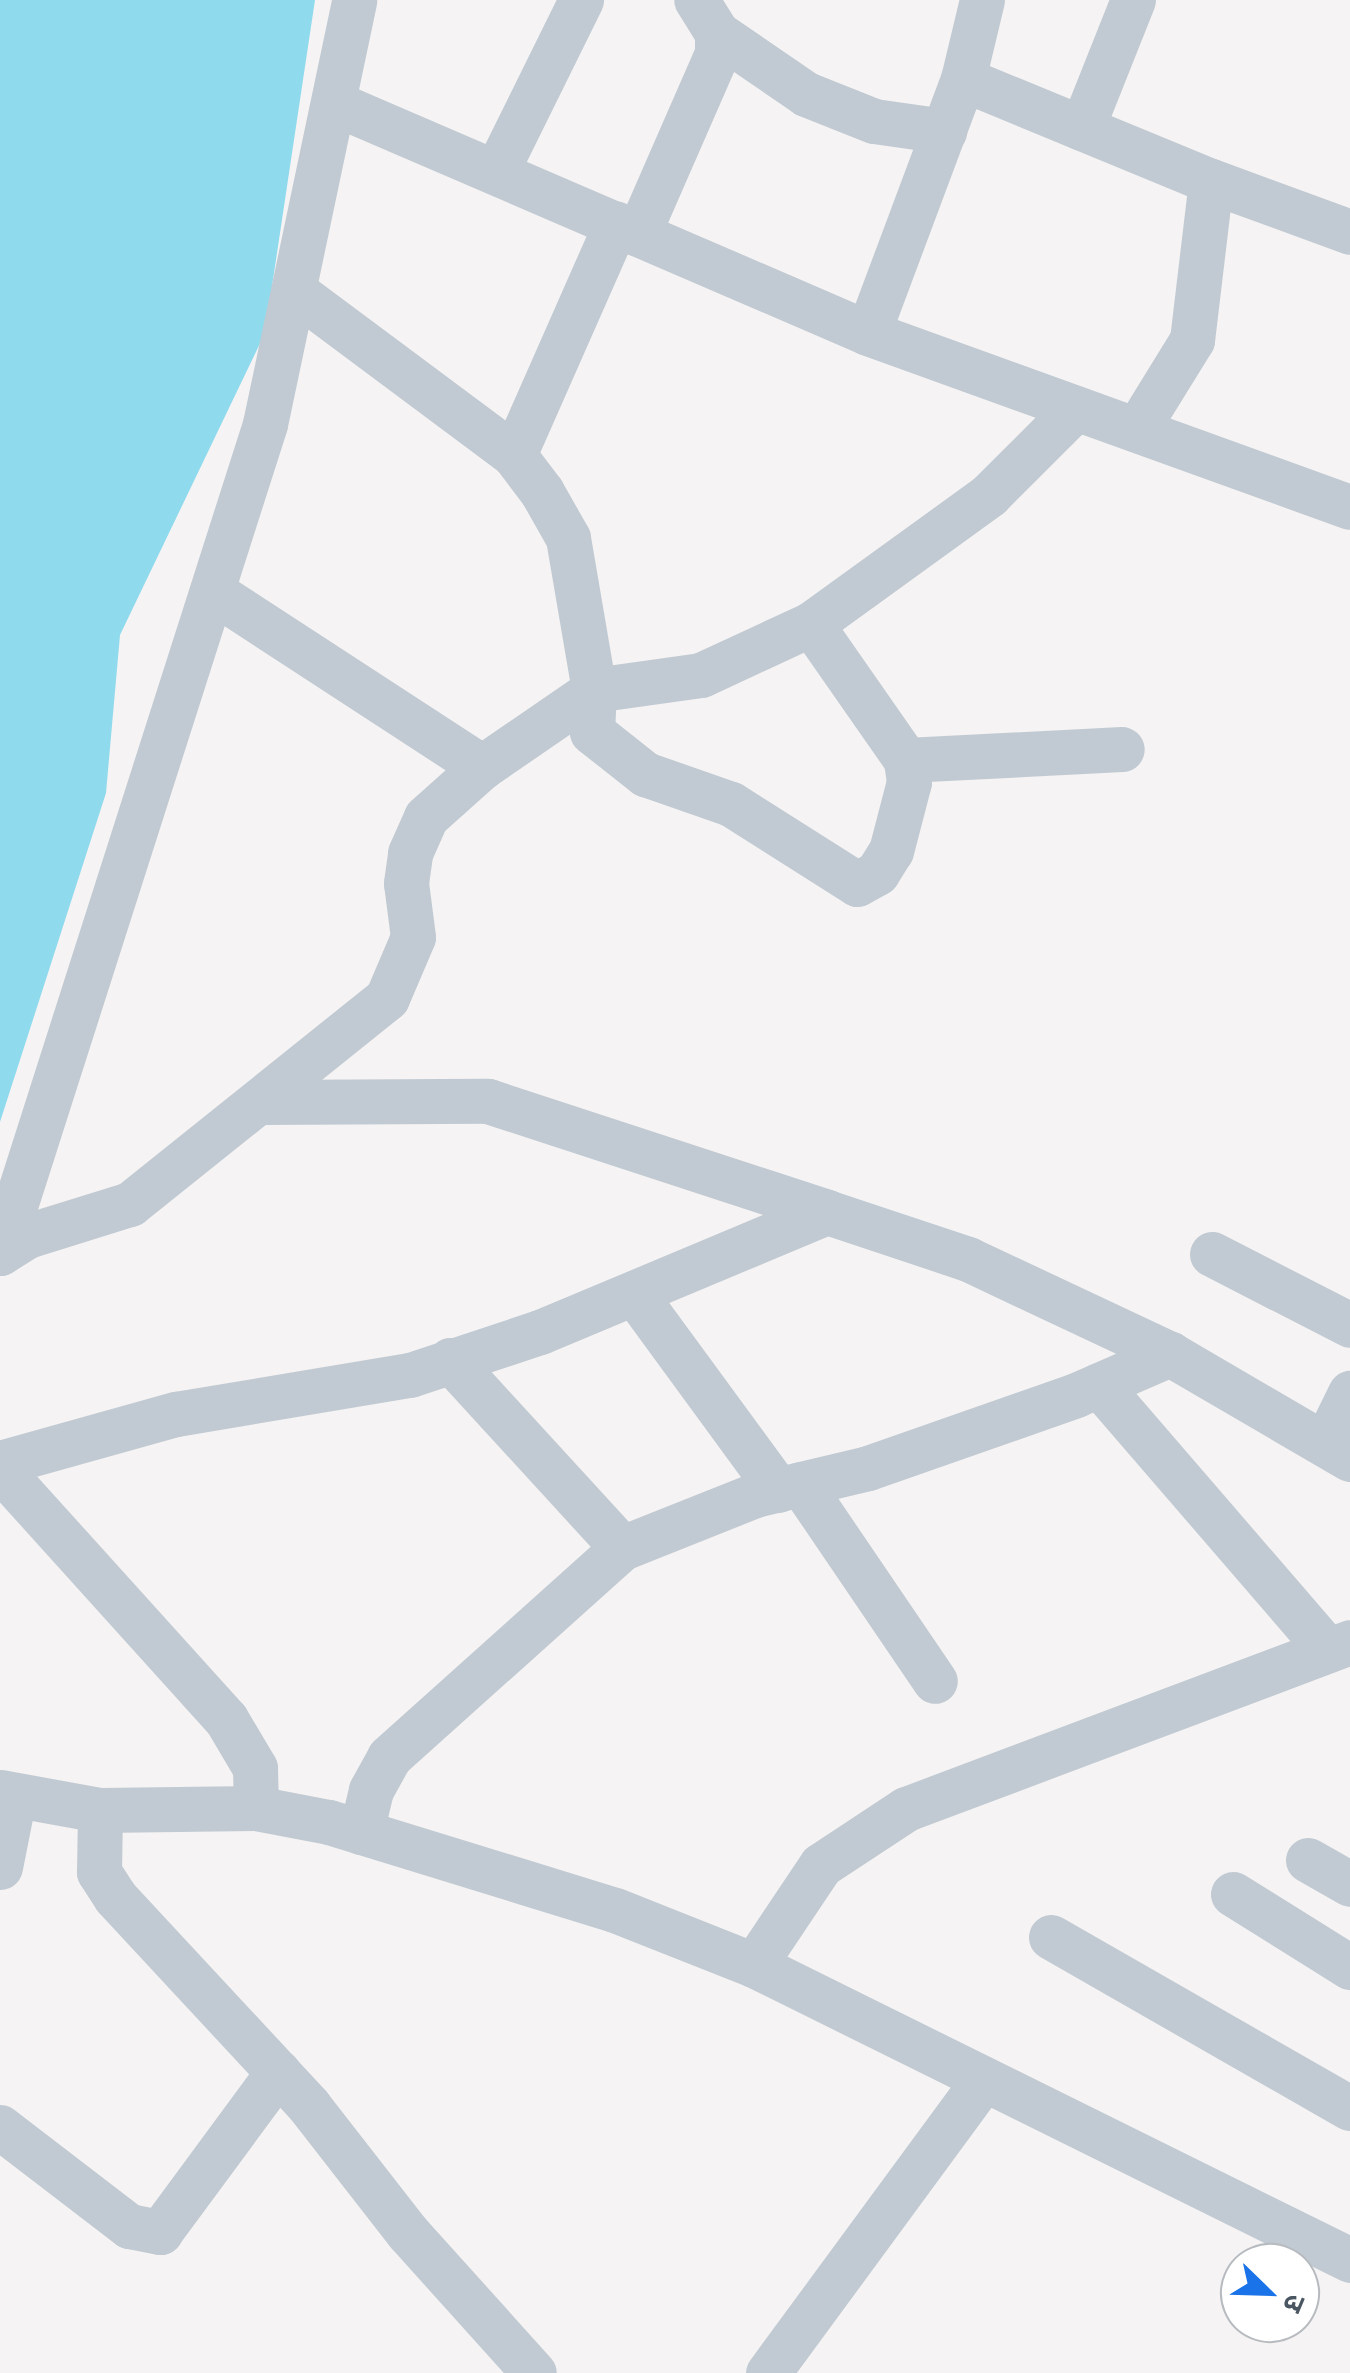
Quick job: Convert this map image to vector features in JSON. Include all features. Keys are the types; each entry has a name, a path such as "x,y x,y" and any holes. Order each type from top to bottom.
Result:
{"street":[{"path":"0,1253 215,593 297,293 354,0"},
{"path":"496,172 581,0"},
{"path":"868,333 963,79 982,0"},
{"path":"1082,128 1133,0"},
{"path":"706,16 806,94 874,122 944,130"},
{"path":"514,455 716,53 706,16"},
{"path":"963,79 1211,181 1350,232"},
{"path":"334,103 868,333 1350,507"},
{"path":"1137,429 1192,340 1211,181"},
{"path":"297,293 514,455 568,538 594,690 592,732 645,774 731,804 857,884 878,873 891,851 908,782 906,760 811,624"},
{"path":"0,1253 27,1236 130,1204 386,998 412,936 406,883 410,853 426,817 482,767 594,690 702,675 811,624 989,495 1075,409"},
{"path":"215,593 482,767"},
{"path":"906,760 1122,749"},
{"path":"260,1102 488,1102 828,1212 968,1259 1170,1354 1338,1452 1350,1393"},
{"path":"256,1808 256,1768 226,1719 0,1466 176,1414 361,1386 450,1360 634,1293 828,1212"},
{"path":"1212,1254 1350,1325"},
{"path":"634,1293 790,1487 935,1681"},
{"path":"361,1832 370,1790 389,1757 622,1548 790,1487 868,1468 1099,1385 1170,1354"},
{"path":"450,1360 622,1548"},
{"path":"754,1965 821,1865 906,1809 1339,1646 1099,1385"},
{"path":"0,1868 7,1794 100,1810 256,1808 361,1832 615,1910 754,1965 1350,2260"},
{"path":"100,1810 99,1872 115,1897 278,2072 408,2233 534,2373"},
{"path":"1308,1860 1350,1884"},
{"path":"1233,1894 1350,1967"},
{"path":"1050,1937 1350,2108"},
{"path":"0,2127 129,2226 160,2232 278,2072"},
{"path":"768,2373 983,2080"}],"water":[{"path":"0,0 315,0 265,333 120,635 106,793 0,1122"}]}
